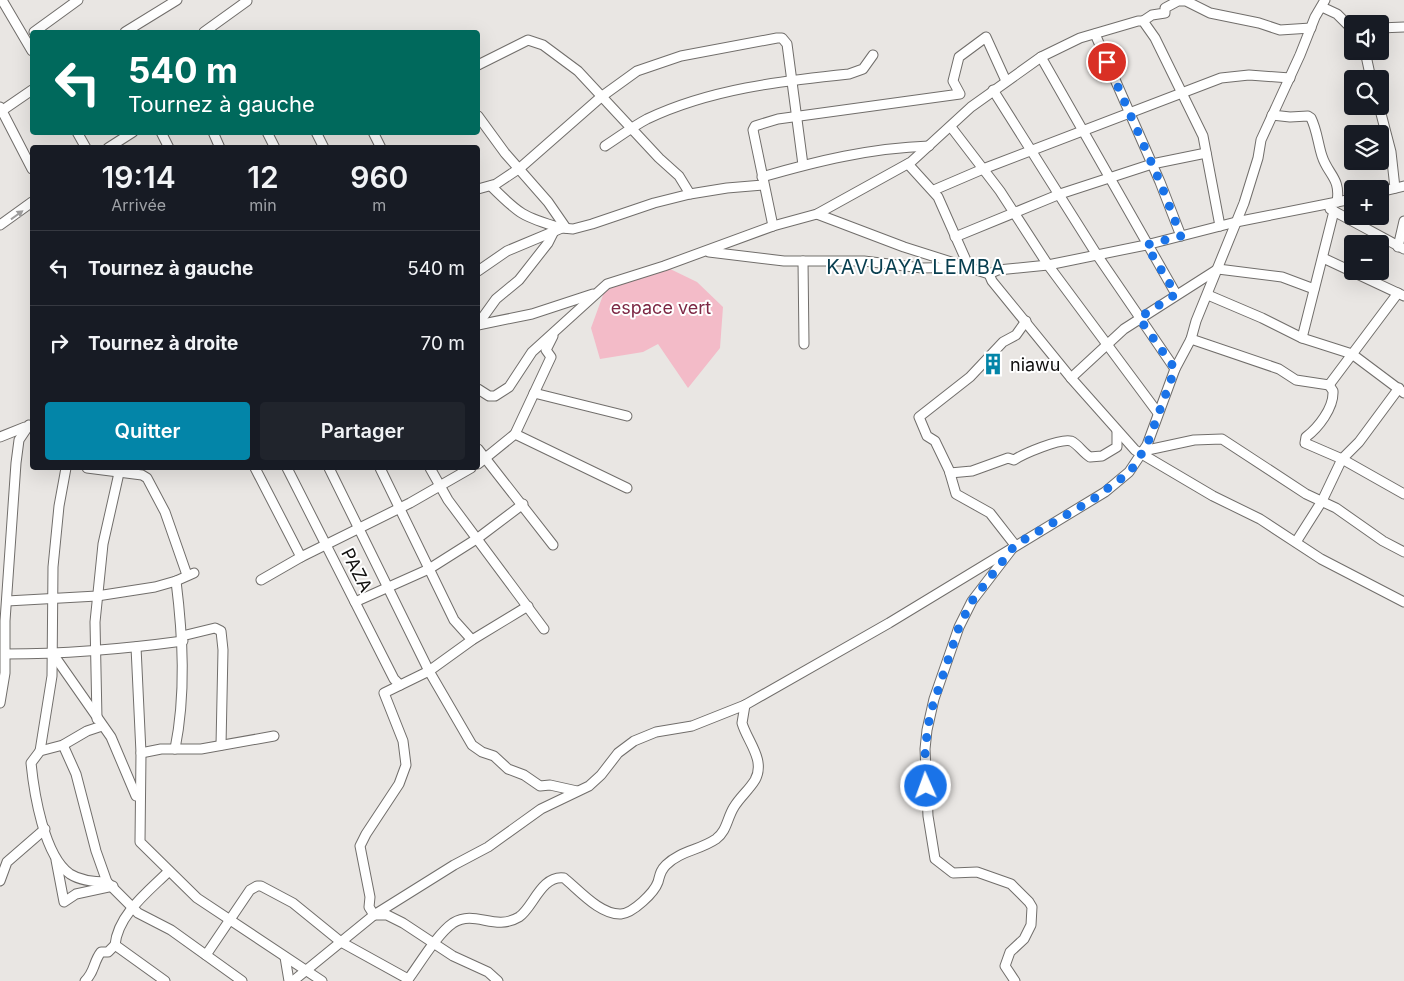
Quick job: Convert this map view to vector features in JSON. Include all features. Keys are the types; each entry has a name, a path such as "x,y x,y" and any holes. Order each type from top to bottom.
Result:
{"street":[{"path":"2,0 30,34"},
{"path":"38,30 78,0"},
{"path":"128,30 177,0"},
{"path":"207,30 247,1"},
{"path":"480,390 489,396 495,396 509,387 532,352 593,294 614,280 664,266 773,226 817,214 908,164 951,127 971,106 1041,57 1080,38 1143,21 1152,15 1165,13 1165,8 1178,1 1186,1 1210,13 1259,23 1280,30 1311,28"},
{"path":"285,957 291,981 374,915 454,865 488,848 541,809 596,780 618,753 634,741 656,732 692,726 745,705 889,623 1105,492 1130,472 1142,452 1175,369 1191,339 1236,222 1258,158 1261,140 1323,4 1344,21"},
{"path":"1143,21 1155,38 1200,126 1220,226"},
{"path":"1389,28 1404,27"},
{"path":"1095,34 1152,164 1181,236"},
{"path":"773,226 753,128 766,121 960,94 953,81 959,57 986,37 1006,81"},
{"path":"480,189 491,186 520,168 601,97 636,71 707,50 777,38 785,40 787,44 790,80 803,165"},
{"path":"480,63 528,40 537,42 578,71 679,176 690,194"},
{"path":"605,146 632,128 671,109 729,92 790,80 849,74 863,69 873,56"},
{"path":"1041,57 1081,131 1176,294"},
{"path":"934,190 1129,112 1221,78 1248,75 1290,78"},
{"path":"993,90 1139,318 1175,369"},
{"path":"30,91 1,110 30,165"},
{"path":"1272,115 1308,116 1311,118 1322,158 1334,175 1337,187 1336,207 1302,338"},
{"path":"1381,115 1399,187"},
{"path":"480,119 505,153 520,168 560,229"},
{"path":"951,127 983,169 1048,265 1158,413"},
{"path":"115,145 129,135"},
{"path":"491,186 518,213 560,229 573,229 654,203 690,194 763,181 803,165 828,158 894,147 929,146"},
{"path":"955,236 1060,194 1152,164 1206,153"},
{"path":"908,164 934,190 969,267"},
{"path":"1336,207 1344,203"},
{"path":"0,226 30,204"},
{"path":"817,214 904,247 988,274 998,270 1048,265 1098,255 1236,222 1324,206 1336,207 1401,248 1404,221"},
{"path":"480,270 507,251 560,229"},
{"path":"480,321 496,299 519,280 560,229"},
{"path":"709,252 762,260 864,261 954,269 969,267"},
{"path":"1323,258 1401,295 1329,385"},
{"path":"803,261 804,344"},
{"path":"1070,378 1106,344 1139,318 1218,269 1282,277 1314,289"},
{"path":"988,274 992,282 1026,321 1070,378 1135,450 1142,452 1205,492 1260,519 1321,559 1404,602"},
{"path":"480,324 532,314 593,294"},
{"path":"1208,295 1255,314 1302,338 1352,354 1401,391 1359,442 1342,459 1322,500 1296,542"},
{"path":"1015,545 990,513 956,494 950,473 936,444 926,436 921,427 920,415 970,377 1003,342 1016,335 1026,321"},
{"path":"480,462 515,434 540,377 551,360 546,350 558,327"},
{"path":"1191,339 1279,369 1296,380 1329,385 1333,391 1331,400 1319,425 1306,437 1305,441 1342,459 1404,494"},
{"path":"534,393 627,416"},
{"path":"0,437 30,425"},
{"path":"0,703 6,654 7,602 19,440 30,426"},
{"path":"950,473 972,471 1008,458 1014,460 1037,449 1068,441 1076,444 1090,457 1102,456 1118,446 1117,431"},
{"path":"515,434 627,488"},
{"path":"1142,452 1194,440 1222,439 1306,494 1322,500 1404,552"},
{"path":"480,450 553,545"},
{"path":"66,470 56,539 52,599 52,676 40,751 30,763 45,829 54,853 64,902 76,894 110,884"},
{"path":"7,602 97,596 155,587 191,574 165,512 148,478 142,475 103,470"},
{"path":"256,470 301,557"},
{"name":"PAZA","path":"288,470 394,679 400,685"},
{"path":"330,470 429,671 472,746 494,756 508,770 524,775 540,786 550,785 577,791"},
{"path":"381,470 454,620 472,640"},
{"path":"431,470 440,486 544,629"},
{"path":"261,580 326,544 401,508 468,470"},
{"path":"100,722 94,651 97,596 104,544 119,472"},
{"path":"355,602 429,569 478,538 523,504"},
{"path":"1014,981 1006,966 1010,952 1028,934 1031,925 1032,907 1021,892 1011,884 977,872 954,873 935,859 928,816 925,749 934,699 959,627 972,601 1015,545"},
{"path":"175,749 180,725 182,638 176,581"},
{"path":"498,981 488,972 453,956 392,917 374,915 369,908 370,897 360,846 404,774 406,765 403,741 384,696 387,691 411,682 472,640 528,606"},
{"path":"6,654 53,654 136,647 182,638 215,628 221,631 223,659 221,745"},
{"path":"136,647 141,753 140,842 198,898 322,981"},
{"path":"53,654 119,752 139,804"},
{"path":"206,955 250,890 257,886 261,886 293,904 341,942 408,980 444,930 465,918 476,918 498,924 510,922 520,916 539,890 560,878 564,878 599,907 612,912 624,913 639,903 653,889 659,875 667,864 688,850 722,835 735,804 754,781 758,766 750,738 742,723 745,705"},
{"path":"40,751 63,745 100,722"},
{"path":"141,753 175,749 183,751 274,736"},
{"path":"63,745 76,774 96,851 110,884 143,916 171,930 242,981"},
{"path":"0,881 7,862 45,829"},
{"path":"54,853 63,868 79,878 91,882 110,884"},
{"path":"85,981 92,975 96,959 101,952 108,952 115,945 120,930 133,907 169,871"},
{"path":"61,887 79,878"},
{"path":"115,945 165,981"}],"green space":[{"name":"espace vert","path":"664,266 697,282 723,307 720,348 688,388 658,344 643,352 600,359 591,328 607,284"}],"place":[{"name":"niawu","path":"993,364"}],"district":[{"name":"KAVUAYA LEMBA","path":"916,267"}],"route":[{"path":"926,786 925,749 930,714 959,627 972,601 1015,545 1105,492 1130,472 1147,445 1175,369 1139,318 1176,294 1146,245 1181,236 1160,182 1107,62"}]}
